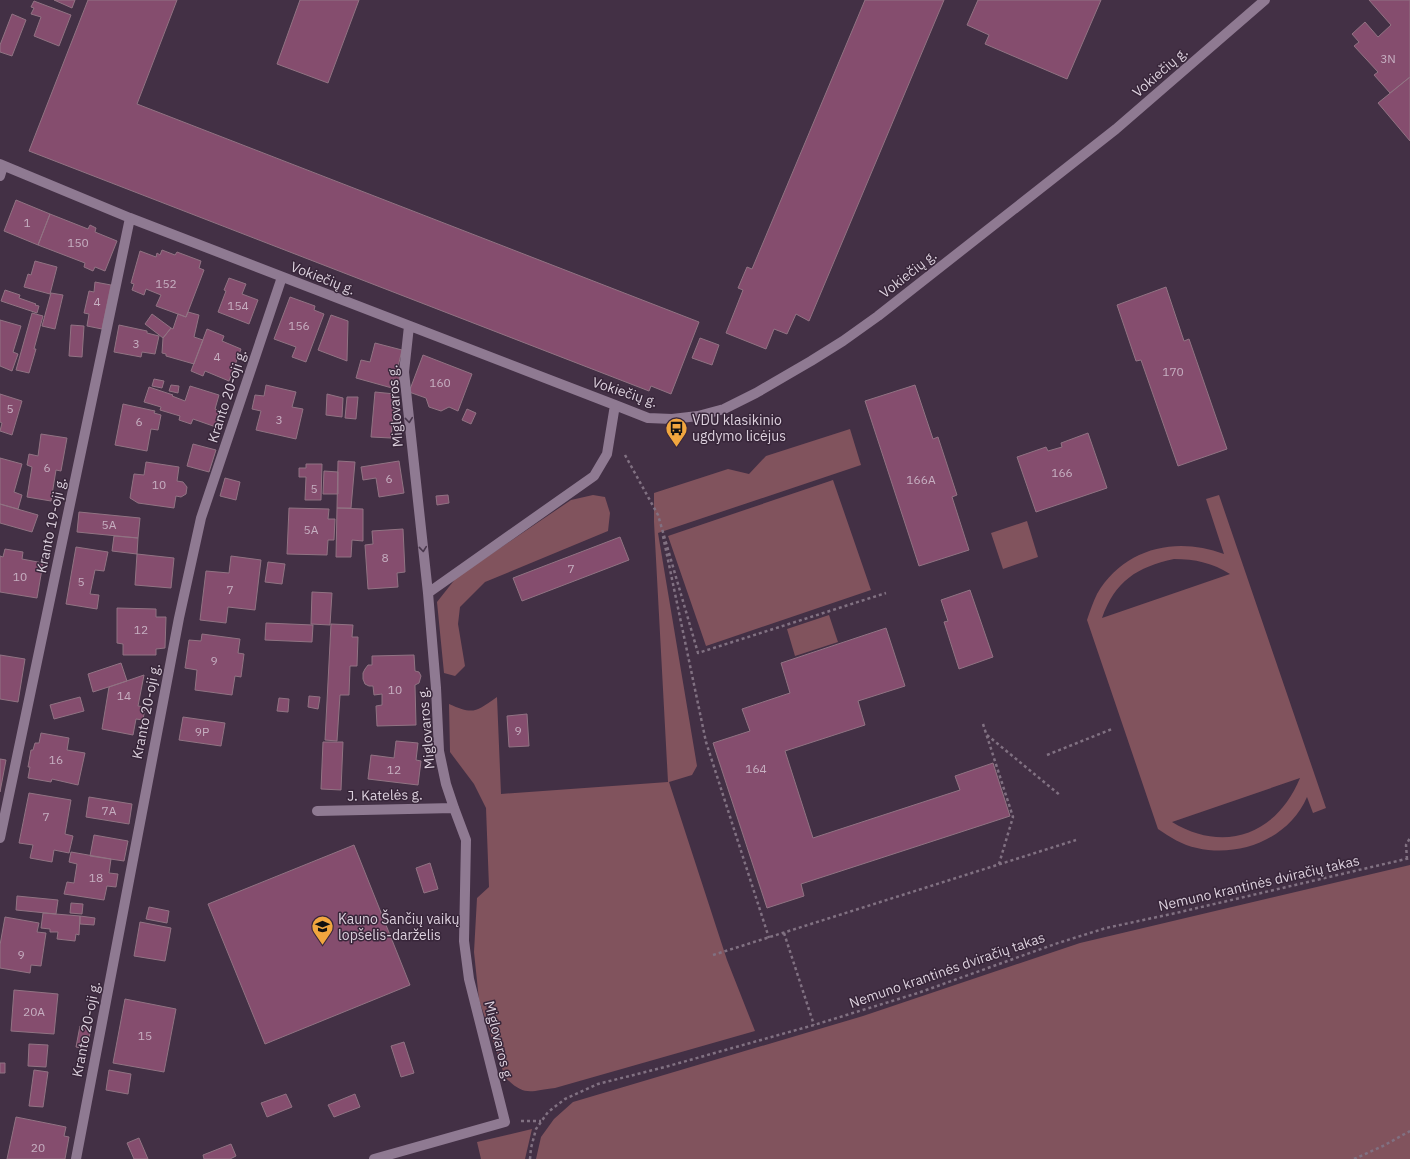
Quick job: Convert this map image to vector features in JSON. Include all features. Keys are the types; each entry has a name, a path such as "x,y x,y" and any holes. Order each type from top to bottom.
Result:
{"street":[{"name":"Vokiečių g.","path":"2,165 130,218 648,418 672,419 698,416 724,409 756,393 811,361 878,316 1116,129 1265,0"},
{"path":"0,176 2,165"},
{"name":"Kranto 19-oji g.","path":"0,838 130,218"},
{"name":"Kranto 20-oji g.","path":"76,1159 177,625 201,518 282,277"},
{"name":"Miglovaros g.","path":"374,1159 505,1122 469,979 464,941 466,840 446,784 439,750 436,688 428,593 404,372 408,326"},
{"path":"428,593 594,476 607,454 615,405"},
{"name":"J. Katelės g.","path":"317,811 454,808"}],"path":[{"path":"611,430 658,515 698,653 886,593"},
{"path":"658,515 706,742 769,938"},
{"path":"984,724 1013,818 998,864"},
{"path":"1048,755 1112,729"},
{"path":"987,735 1061,796"},
{"path":"1408,858 1406,845 1410,838"},
{"path":"713,955 1076,840"},
{"name":"Nemuno krantinės dviračių takas","path":"530,1159 536,1130 548,1112 565,1099 598,1084 665,1067 814,1025 918,993 1055,944 1106,928 1408,858"},
{"path":"784,933 814,1025"},
{"path":"1354,1159 1383,1146 1410,1131"}],"shaded area":[{"path":"850,429 861,465 658,533 697,766 692,775 669,782 727,960 755,1031 555,1088 528,1091 517,1088 505,1077 479,1000 474,952 477,898 489,887 486,808 474,784 450,752 449,704 469,711 479,709 497,697 501,794 668,782 654,522 654,493 728,469 749,474 766,456"},
{"path":"833,480 871,590 706,646 668,536"},
{"path":"593,495 605,497 610,513 608,531 485,582 460,607 458,624 465,666 455,676 444,673 437,602 456,578 571,500"},
{"path":"1219,495 1326,808 1313,813 1307,797 1299,812 1288,824 1275,834 1261,842 1246,847 1229,850 1213,850 1192,847 1176,840 1158,829 1087,620 1097,594 1108,578 1121,566 1136,556 1153,550 1188,546 1224,554 1206,499","holes":["1174,559 1204,562 1230,574 1102,618 1107,605 1114,594 1129,578 1138,571 1149,566","1300,778 1290,797 1278,813 1263,825 1247,833 1230,837 1211,836 1192,832 1172,822"]},
{"path":"1027,521 1038,557 1003,569 991,533"},
{"path":"829,615 838,642 795,656 787,629"},
{"path":"1410,865 1410,1159 536,1159 541,1137 554,1119 573,1102 863,1016 1080,943"},
{"path":"532,1129 525,1159 481,1159 477,1142"}],"building":[{"path":"54,0 75,0 72,8"},
{"path":"88,0 177,0 137,104 699,322 671,394 651,386 649,391 29,151"},
{"path":"300,0 359,0 328,83 277,64"},
{"path":"865,0 944,0 809,321 796,314 787,334 774,329 766,349 726,333 743,290 738,288 747,267 752,269"},
{"path":"978,0 1101,0 1067,79 985,44 989,35 967,25"},
{"path":"1369,0 1410,0 1410,77 1390,93 1374,75 1378,72 1354,46 1359,42 1352,34 1365,22 1378,37 1391,25"},
{"path":"34,1 71,15 59,46 34,36 41,17 31,14 34,8 31,7"},
{"path":"12,14 26,20 12,56 0,52 0,45"},
{"path":"1410,77 1410,141 1378,103"},
{"path":"16,200 50,214 38,245 4,231"},
{"path":"50,214 88,229 90,225 96,228 95,232 117,241 105,271 95,267 93,271 84,267 85,263 38,245"},
{"path":"162,250 175,255 177,252 201,261 199,268 204,270 186,317 156,306 161,295 146,289 144,295 132,290 134,284 131,283 140,251 156,257 157,253 160,255"},
{"path":"35,261 57,267 50,294 24,287 28,274 31,275"},
{"path":"229,278 246,284 242,294 258,300 249,324 218,312"},
{"path":"95,282 111,285 102,329 87,326 89,314 84,313 89,291 94,292"},
{"path":"1166,287 1184,341 1189,339 1227,449 1178,466 1141,360 1136,361 1117,305"},
{"path":"5,290 20,295 19,298 39,306 37,313 1,301"},
{"path":"51,293 63,295 55,329 42,326"},
{"path":"290,297 315,306 314,310 324,314 306,362 292,357 296,347 274,339"},
{"path":"188,312 199,315 194,337 203,340 194,364 166,356 166,354 162,353 163,338 171,328 173,329 178,314 186,317"},
{"path":"32,313 43,316 29,373 16,370"},
{"path":"152,314 171,328 163,338 145,324"},
{"path":"331,315 348,321 347,361 318,350"},
{"path":"0,320 21,326 13,352 18,354 12,371 0,366"},
{"path":"71,325 84,326 82,357 69,356"},
{"path":"119,325 147,331 147,333 159,336 155,354 142,352 141,357 114,352"},
{"path":"207,329 224,336 222,341 241,349 229,381 205,371 203,376 191,371"},
{"path":"700,338 719,345 712,365 692,358"},
{"path":"375,343 402,350 397,371 401,372 399,381 394,380 392,388 356,378 361,360 370,362"},
{"path":"423,355 472,374 458,411 449,407 441,411 429,407 426,398 409,392"},
{"path":"154,379 164,381 162,388 152,386"},
{"path":"171,385 179,386 178,393 169,391"},
{"path":"266,385 296,392 292,407 303,409 296,439 256,430 261,411 252,409 255,395 264,396"},
{"path":"915,385 933,439 938,437 957,495 952,497 969,550 919,566 865,401"},
{"path":"190,386 219,395 215,409 221,411 216,427 193,419 191,424 179,420 180,416 160,410 161,407 144,402 149,387 173,395 172,396 185,401"},
{"path":"375,392 395,394 391,438 371,437"},
{"path":"0,394 22,401 12,435 0,431 2,423 0,422"},
{"path":"327,394 343,398 342,417 326,415"},
{"path":"347,397 358,397 356,419 345,418"},
{"path":"123,404 155,411 154,413 161,415 158,430 151,429 147,451 115,445"},
{"path":"467,409 476,413 471,424 462,420"},
{"path":"1088,433 1107,488 1036,512 1017,457 1046,447 1048,451 1062,447 1061,443"},
{"path":"41,434 67,438 61,471 56,470 51,501 27,497 32,467 27,465 29,454 38,456"},
{"path":"193,444 216,450 209,472 187,466"},
{"path":"0,458 22,464 14,492 22,495 18,509 0,504"},
{"path":"338,461 355,462 351,508 337,508"},
{"path":"399,461 404,493 379,497 376,478 363,480 361,467"},
{"path":"146,462 179,467 177,481 183,482 187,487 186,494 181,497 176,496 174,508 138,503 130,498 134,474 144,475"},
{"path":"306,464 322,464 321,500 305,500 306,477 299,477 299,468 306,468"},
{"path":"324,471 338,472 338,494 323,494"},
{"path":"225,478 240,482 236,500 220,496"},
{"path":"448,495 449,503 437,505 436,496"},
{"path":"0,504 38,515 32,532 0,523"},
{"path":"289,508 329,509 328,519 335,519 334,540 328,540 327,555 287,554"},
{"path":"337,508 363,509 363,541 352,540 351,557 336,557"},
{"path":"79,512 140,518 138,538 77,532"},
{"path":"403,529 405,572 397,573 398,587 368,589 365,545 373,544 372,531"},
{"path":"114,536 138,538 137,554 112,551"},
{"path":"620,537 629,560 522,601 513,578"},
{"path":"76,547 108,552 104,571 95,570 90,594 99,595 97,609 66,604"},
{"path":"5,549 23,552 22,559 43,563 37,598 0,592 0,556 3,557"},
{"path":"137,554 174,558 171,588 135,585"},
{"path":"231,556 261,560 255,610 228,607 226,623 200,620 206,571 229,573"},
{"path":"268,562 285,564 282,584 265,582"},
{"path":"970,590 993,657 959,669 944,622 948,621 941,600"},
{"path":"312,592 332,593 330,625 311,624"},
{"path":"117,608 156,609 156,617 166,617 165,648 156,649 156,655 123,655 123,644 117,643"},
{"path":"266,623 313,625 312,642 265,640"},
{"path":"331,624 353,625 352,637 358,637 357,666 350,666 349,695 340,695 337,741 325,740"},
{"path":"886,628 905,686 858,701 865,725 785,751 813,838 960,790 955,776 993,763 1010,816 801,884 804,896 767,908 713,743 750,731 742,709 790,693 781,663"},
{"path":"202,634 240,639 238,653 244,654 241,677 235,676 232,695 195,690 197,670 185,668 189,640 201,641"},
{"path":"0,655 25,659 18,702 0,699"},
{"path":"414,655 415,671 419,672 421,676 419,683 415,685 416,725 377,726 376,706 382,705 382,694 374,695 373,686 365,684 363,673 365,669 368,665 372,665 372,656"},
{"path":"121,663 127,681 93,692 88,674"},
{"path":"144,675 138,706 145,707 143,720 136,719 133,735 102,729 109,687"},
{"path":"309,696 320,697 318,709 308,707"},
{"path":"80,697 84,711 54,719 50,705"},
{"path":"279,698 289,699 288,712 277,711"},
{"path":"527,714 529,746 509,747 507,716"},
{"path":"183,717 225,723 221,746 179,740"},
{"path":"41,733 69,738 67,750 85,753 78,785 52,779 51,782 28,778 31,750 33,750 35,743 39,743"},
{"path":"396,741 418,743 416,760 421,761 418,785 368,779 371,755 394,758"},
{"path":"323,742 343,742 341,790 321,789"},
{"path":"0,759 6,760 0,792"},
{"path":"29,793 71,800 65,834 73,836 69,853 54,850 52,862 30,858 33,845 19,843"},
{"path":"89,797 132,804 129,824 86,817"},
{"path":"94,835 128,841 124,861 90,856"},
{"path":"354,845 410,985 265,1044 208,904"},
{"path":"71,852 111,859 109,873 118,874 116,887 107,886 104,900 64,894 67,882 74,883 77,864 69,862"},
{"path":"430,863 438,889 424,893 416,868"},
{"path":"17,896 58,900 56,914 16,910"},
{"path":"71,903 83,904 82,914 70,913"},
{"path":"149,907 169,911 167,923 146,919"},
{"path":"43,913 80,916 79,935 76,934 75,941 57,939 58,932 50,932 50,929 41,928"},
{"path":"80,916 95,918 94,925 80,924"},
{"path":"5,917 39,923 37,932 46,933 41,966 31,965 30,973 0,968 0,945"},
{"path":"140,922 171,928 165,961 134,956"},
{"path":"14,990 58,994 54,1034 11,1031"},
{"path":"125,999 176,1009 164,1072 113,1063"},
{"path":"80,1026 91,1027 87,1049 76,1047"},
{"path":"404,1042 414,1073 401,1077 391,1046"},
{"path":"29,1044 48,1045 46,1067 28,1066"},
{"path":"0,1063 5,1063 5,1073 0,1073"},
{"path":"34,1070 48,1072 43,1107 29,1106"},
{"path":"109,1070 131,1074 128,1094 106,1090"},
{"path":"286,1094 292,1107 267,1117 261,1103"},
{"path":"355,1094 360,1107 334,1117 328,1105"},
{"path":"16,1117 66,1127 64,1136 69,1137 65,1159 7,1159"},
{"path":"139,1138 148,1159 134,1159 127,1143"},
{"path":"231,1144 236,1156 230,1159 204,1159 203,1155"}],"place":[{"name":"VDU klasikinio ugdymo licėjus","path":"677,448"},
{"name":"Kauno Šančių vaikų lopšelis-darželis","path":"322,946"}]}
